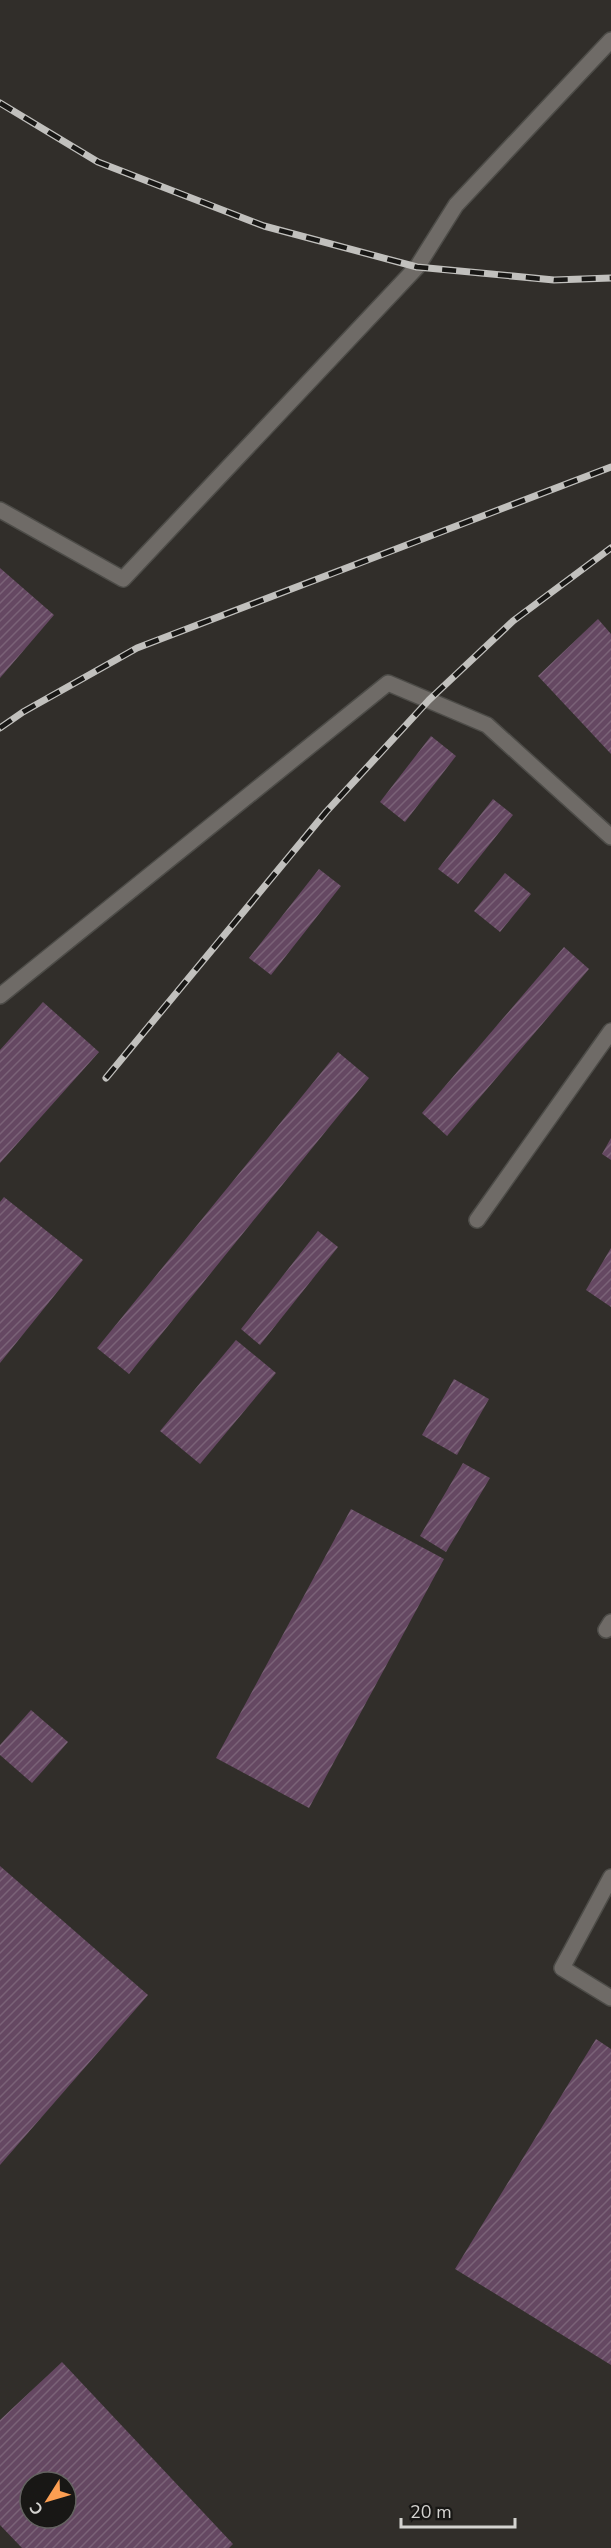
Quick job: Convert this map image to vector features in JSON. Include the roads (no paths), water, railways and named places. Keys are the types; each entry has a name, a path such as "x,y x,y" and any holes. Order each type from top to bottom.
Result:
{"lane":[{"path":"0,510 123,579 417,267 456,205 611,40"},
{"path":"0,996 388,683 487,725 611,837"},
{"path":"477,1220 611,1030"},
{"path":"611,1876 562,1968 611,1998"}],"railway":[{"path":"0,103 98,162 264,226 417,267 554,280 611,278"},
{"path":"0,728 23,712 137,648 611,467"},
{"path":"106,1078 326,812 429,700 513,621 611,548"}]}
